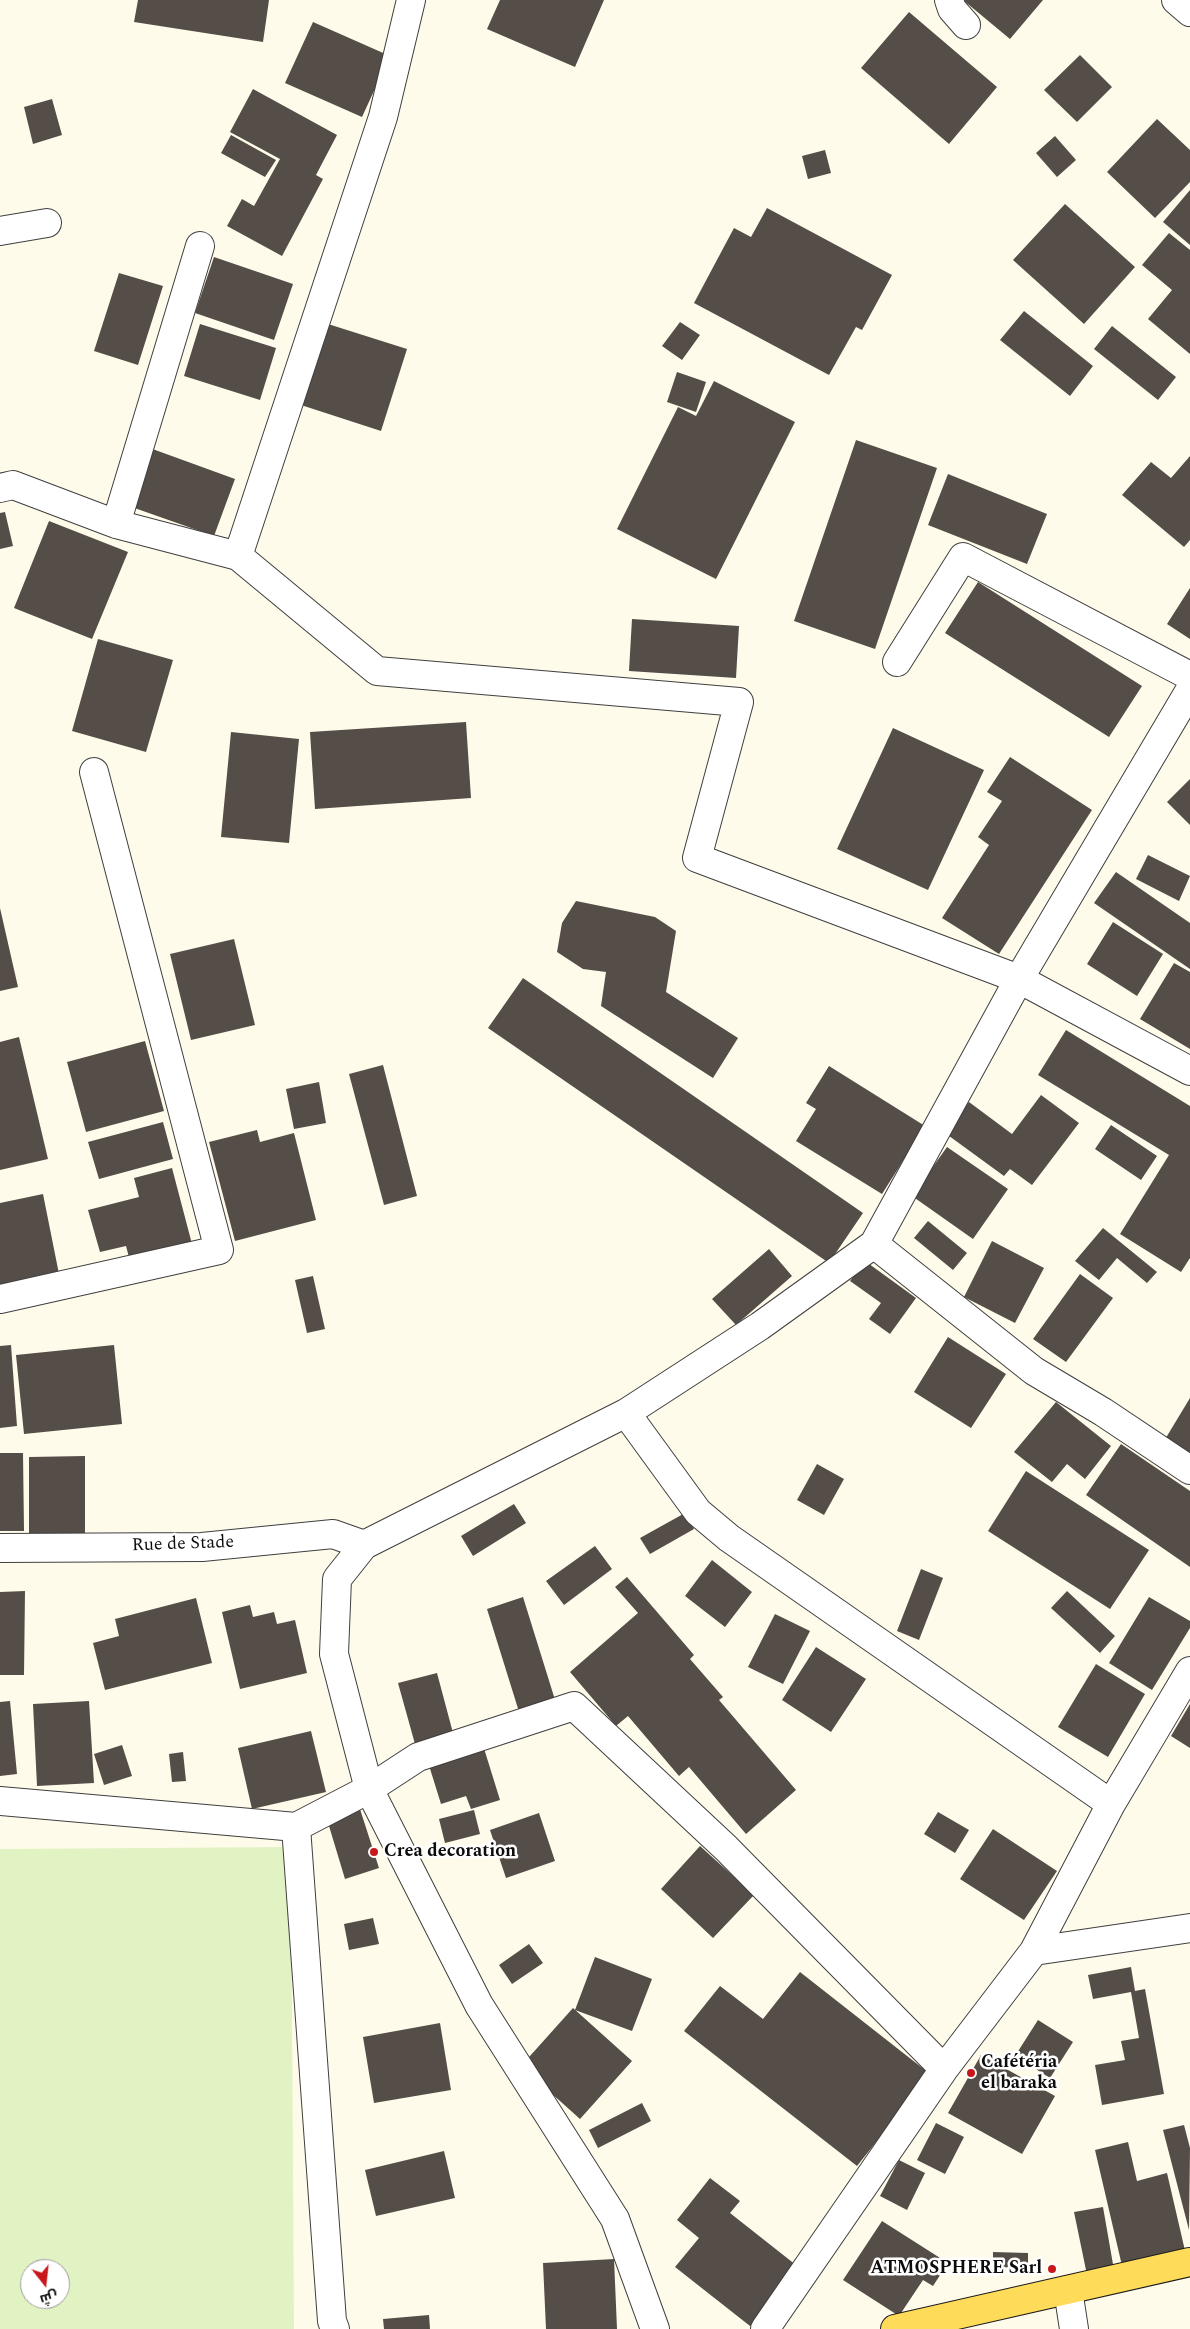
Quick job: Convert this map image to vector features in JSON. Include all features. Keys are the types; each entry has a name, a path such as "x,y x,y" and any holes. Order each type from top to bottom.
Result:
{"main road":[{"path":"895,2329 1190,2262"}],"street":[{"path":"238,556 383,117 411,0"},
{"path":"948,0 952,9 966,24"},
{"path":"1176,0 1190,12"},
{"path":"0,231 47,223"},
{"path":"116,524 200,246"},
{"path":"0,488 13,485 116,524 238,556 378,670 739,702 696,858 1019,979 1190,1071"},
{"path":"897,662 963,557 1190,676"},
{"path":"655,2329 615,2219 479,2005 369,1789 334,1654 337,1580 364,1545 626,1413 760,1326 874,1244 1019,979 1190,690"},
{"path":"0,1299 219,1250 94,772"},
{"path":"874,1244 1034,1371 1103,1412 1190,1470"},
{"path":"626,1413 698,1512 729,1538 1111,1804"},
{"name":"Rue de Stade","path":"0,1548 202,1547 333,1534 364,1545"},
{"path":"765,2329 944,2069 1034,1951 1111,1804 1190,1671"},
{"path":"0,1802 296,1827 369,1789 418,1757 574,1706 726,1848 944,2069"},
{"path":"296,1827 332,2321 335,2329"},
{"path":"1034,1951 1190,1928"},
{"path":"1068,2290 1074,2329"}],"green space":[{"path":"291,1847 294,2329 0,2329 0,1849"}],"building":[{"path":"138,0 269,0 263,42 134,22"},
{"path":"500,0 604,0 575,67 487,29"},
{"path":"963,0 1043,0 1010,39"},
{"path":"909,12 997,87 949,144 861,68"},
{"path":"313,22 390,56 362,117 285,83"},
{"path":"1080,55 1112,87 1077,122 1044,90"},
{"path":"253,89 337,135 316,175 323,179 282,256 227,226 242,199 254,206 280,159 230,132"},
{"path":"52,99 62,135 33,144 24,107"},
{"path":"1157,119 1190,150 1190,182 1155,218 1107,172"},
{"path":"231,135 276,160 265,177 221,153"},
{"path":"1055,136 1076,160 1057,177 1036,153"},
{"path":"825,150 831,173 808,179 802,156"},
{"path":"1190,190 1190,245 1163,222"},
{"path":"1065,204 1135,267 1084,324 1013,260"},
{"path":"767,208 892,275 862,330 856,327 829,375 694,303 734,228 751,237"},
{"path":"1169,233 1190,250 1190,354 1148,319 1172,290 1142,265"},
{"path":"214,257 293,284 274,340 195,313"},
{"path":"119,273 163,286 138,365 94,351"},
{"path":"1024,311 1093,366 1070,396 1000,340"},
{"path":"680,322 700,335 682,360 662,346"},
{"path":"200,324 276,348 260,400 184,376"},
{"path":"328,324 407,349 381,431 301,405"},
{"path":"1112,326 1176,377 1158,400 1094,349"},
{"path":"677,372 706,382 696,412 667,402"},
{"path":"714,381 795,422 716,579 617,529 678,407 696,416"},
{"path":"856,440 937,468 875,649 794,621"},
{"path":"147,447 235,479 214,536 126,505"},
{"path":"1190,456 1190,540 1184,547 1122,495 1151,462 1171,478"},
{"path":"948,474 1047,514 1027,564 928,525"},
{"path":"5,512 13,546 0,549 0,513"},
{"path":"49,521 128,552 92,639 14,608"},
{"path":"978,582 1142,686 1109,737 945,633"},
{"path":"1190,588 1190,639 1167,624"},
{"path":"632,619 739,626 736,678 629,671"},
{"path":"98,639 173,660 146,752 72,731"},
{"path":"466,722 471,798 315,809 310,732"},
{"path":"893,728 984,770 928,890 837,849"},
{"path":"231,732 299,739 289,843 221,837"},
{"path":"1010,757 1092,810 999,954 942,918 989,845 978,837 1002,801 987,792"},
{"path":"1190,779 1190,825 1167,802"},
{"path":"1148,855 1190,876 1179,901 1136,879"},
{"path":"1116,872 1190,923 1190,969 1094,903"},
{"path":"576,901 655,917 676,931 666,992 738,1038 713,1078 601,1006 606,972 583,969 557,952 562,923"},
{"path":"0,908 18,987 0,991"},
{"path":"1113,922 1163,954 1137,996 1087,964"},
{"path":"234,939 255,1025 191,1040 170,954"},
{"path":"1174,963 1190,972 1190,1049 1140,1019"},
{"path":"523,978 863,1213 829,1263 488,1028"},
{"path":"1066,1030 1190,1106 1190,1258 1181,1272 1120,1234 1169,1155 1038,1075"},
{"path":"19,1037 48,1159 0,1170 0,1042"},
{"path":"145,1041 164,1111 86,1132 67,1062"},
{"path":"383,1065 417,1196 384,1205 349,1074"},
{"path":"829,1066 925,1126 882,1194 796,1141 816,1109 806,1103"},
{"path":"319,1082 326,1123 294,1129 286,1089"},
{"path":"1041,1095 1079,1123 1032,1185 1010,1169 1004,1176 945,1133 969,1102 1012,1134"},
{"path":"163,1122 173,1159 99,1179 88,1142"},
{"path":"1111,1125 1157,1156 1141,1180 1095,1149"},
{"path":"257,1130 260,1142 294,1133 316,1220 235,1241 209,1142"},
{"path":"947,1147 1008,1189 973,1239 912,1196"},
{"path":"172,1168 192,1244 130,1261 126,1246 100,1252 88,1210 139,1197 134,1178"},
{"path":"43,1194 60,1279 0,1291 0,1203"},
{"path":"928,1221 967,1253 953,1270 914,1238"},
{"path":"1103,1228 1157,1272 1147,1283 1117,1258 1099,1280 1075,1261"},
{"path":"992,1241 1044,1268 1015,1323 964,1297"},
{"path":"769,1249 792,1276 736,1325 712,1299"},
{"path":"865,1261 916,1298 890,1334 869,1319 881,1303 850,1281"},
{"path":"1080,1274 1113,1298 1066,1362 1033,1339"},
{"path":"313,1276 325,1329 307,1333 295,1280"},
{"path":"948,1337 1006,1374 971,1428 914,1392"},
{"path":"11,1345 17,1426 0,1428 0,1346"},
{"path":"114,1345 122,1424 24,1434 16,1355"},
{"path":"1190,1398 1190,1457 1164,1441"},
{"path":"1056,1402 1111,1446 1085,1479 1067,1464 1052,1482 1014,1452"},
{"path":"1121,1444 1190,1491 1190,1567 1086,1495"},
{"path":"0,1453 23,1453 24,1531 0,1531"},
{"path":"85,1456 85,1536 29,1537 29,1457"},
{"path":"817,1464 844,1479 824,1515 797,1500"},
{"path":"1026,1471 1149,1550 1110,1609 988,1531"},
{"path":"514,1504 526,1523 473,1556 461,1536"},
{"path":"685,1513 694,1529 650,1554 640,1538"},
{"path":"595,1546 612,1569 564,1605 546,1581"},
{"path":"712,1560 752,1592 725,1627 685,1596"},
{"path":"921,1569 943,1578 919,1640 897,1631"},
{"path":"627,1577 694,1655 690,1659 723,1697 719,1700 796,1790 746,1834 689,1767 679,1776 628,1716 616,1726 570,1672 638,1613 615,1587"},
{"path":"25,1591 24,1675 0,1675 0,1592"},
{"path":"1067,1591 1115,1636 1100,1653 1051,1608"},
{"path":"523,1597 556,1703 520,1715 487,1609"},
{"path":"1149,1597 1190,1621 1190,1628 1152,1690 1109,1663"},
{"path":"196,1598 212,1663 105,1690 93,1643 119,1636 115,1619"},
{"path":"250,1605 253,1617 274,1612 277,1624 295,1620 307,1673 240,1689 222,1612"},
{"path":"775,1614 810,1631 783,1684 748,1667"},
{"path":"816,1647 866,1679 831,1732 782,1700"},
{"path":"1096,1664 1145,1694 1108,1757 1058,1727"},
{"path":"437,1673 453,1733 415,1744 398,1683"},
{"path":"10,1701 17,1774 0,1776 0,1702"},
{"path":"89,1701 94,1783 37,1786 33,1704"},
{"path":"1190,1704 1190,1748 1171,1736"},
{"path":"311,1731 326,1792 252,1809 238,1748"},
{"path":"482,1742 500,1800 471,1809 466,1796 441,1804 427,1759"},
{"path":"122,1745 132,1776 104,1785 94,1754"},
{"path":"183,1752 186,1781 172,1782 169,1754"},
{"path":"359,1806 379,1868 345,1879 326,1816"},
{"path":"474,1810 480,1834 445,1843 439,1819"},
{"path":"938,1812 969,1830 955,1853 924,1834"},
{"path":"539,1813 555,1861 506,1878 490,1830"},
{"path":"993,1829 1057,1871 1024,1920 960,1879"},
{"path":"700,1846 754,1895 713,1938 661,1889"},
{"path":"373,1918 379,1944 349,1950 344,1924"},
{"path":"529,1944 543,1963 512,1984 499,1965"},
{"path":"595,1957 652,1979 632,2031 575,2010"},
{"path":"1131,1967 1135,1991 1145,1989 1164,2094 1102,2105 1095,2065 1125,2060 1121,2041 1139,2038 1131,1992 1093,1999 1088,1975"},
{"path":"800,1972 930,2074 857,2166 684,2031 720,1986 763,2019"},
{"path":"573,2008 632,2061 580,2119 521,2066"},
{"path":"1038,2020 1073,2042 1050,2078 1015,2056"},
{"path":"440,2023 451,2090 374,2103 363,2037"},
{"path":"981,2055 1055,2096 1022,2154 948,2113"},
{"path":"642,2103 651,2121 598,2148 589,2130"},
{"path":"936,2123 964,2137 945,2174 917,2160"},
{"path":"1184,2125 1190,2148 1189,2230 1163,2130"},
{"path":"1128,2142 1137,2181 1167,2173 1186,2255 1123,2270 1095,2150"},
{"path":"444,2151 455,2198 376,2216 365,2170"},
{"path":"899,2160 925,2173 907,2210 880,2196"},
{"path":"710,2178 740,2201 730,2213 801,2269 777,2293 750,2326 675,2267 699,2238 677,2220"},
{"path":"1103,2207 1114,2270 1087,2275 1074,2212"},
{"path":"882,2221 948,2263 933,2286 923,2280 899,2316 843,2280"},
{"path":"993,2252 1028,2253 1028,2268 993,2267"},
{"path":"614,2259 617,2329 546,2329 543,2263"},
{"path":"429,2315 430,2329 384,2329 383,2319"}],"place":[{"name":"Crea decoration","path":"374,1852"},
{"name":"Cafétéria el baraka","path":"971,2073"},
{"name":"ATMOSPHERE Sarl","path":"1052,2269"}]}
